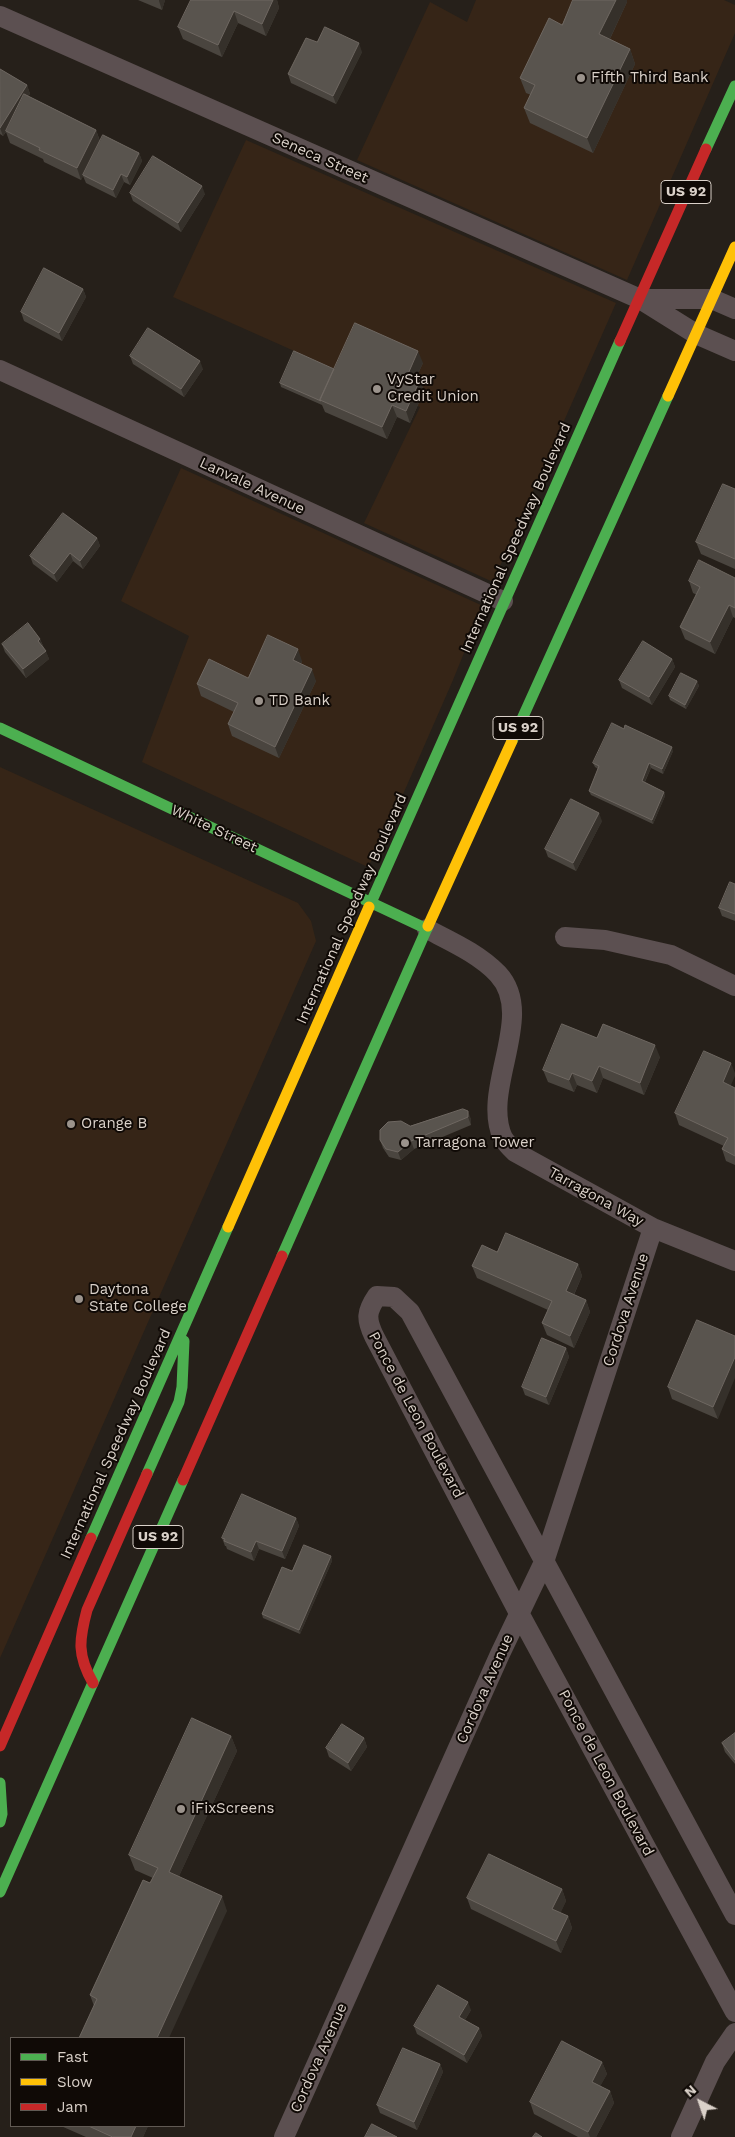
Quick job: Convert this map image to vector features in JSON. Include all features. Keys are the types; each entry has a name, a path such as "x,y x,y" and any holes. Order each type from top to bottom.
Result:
{"main road":[{"name":"International Speedway Boulevard","path":"0,1746 503,601 640,300 652,266 735,86"},
{"name":"US 92","path":"0,1892 427,929 735,247"},
{"name":"White Street","path":"0,728 427,929"},
{"path":"93,1684 84,1668 79,1651 81,1631 87,1610 180,1402 184,1327"},
{"path":"0,1783 2,1814 0,1822"}],"street":[{"name":"Seneca Street","path":"0,16 640,300 696,334 735,351"},
{"path":"640,300 712,299 735,309"},
{"name":"Lanvale Avenue","path":"0,370 503,601"},
{"name":"Tarragona Way","path":"427,929 477,956 499,975 510,996 510,1029 497,1096 499,1128 504,1140 515,1152 653,1228 735,1261"},
{"path":"566,937 605,940 671,955 735,986"},
{"name":"Cordova Avenue","path":"284,2137 519,1613 544,1562 653,1228"},
{"name":"Ponce de Leon Boulevard","path":"735,1915 410,1312 403,1303 394,1297 377,1296 368,1309 368,1324 519,1613 735,2012"},
{"path":"681,2137 715,2062 735,2033"}],"shaded area":[{"path":"476,0 724,0 735,5 735,33 627,280 357,160 430,2 467,22"},
{"path":"246,140 616,303 493,582 364,523 420,407 173,297"},
{"path":"181,468 483,606 390,824 368,867 142,762 189,636 121,601"},
{"name":"Daytona State College","path":"0,767 298,903 311,921 316,941 0,1658"}],"building":[{"path":"191,0 273,0 262,24 234,11 218,45 178,27"},
{"name":"Fifth Third Bank","path":"573,0 616,0 599,34 630,49 587,138 524,108 535,85 520,78 549,18 562,25"},
{"path":"325,27 359,43 333,96 288,74 306,38 317,42"},
{"path":"0,69 27,85 0,128"},
{"path":"24,94 96,130 77,168 39,150 40,148 6,131"},
{"path":"103,135 139,153 127,177 121,174 113,190 83,175"},
{"path":"153,156 202,186 178,223 130,193"},
{"path":"44,268 83,289 59,333 21,312"},
{"name":"VyStar Credit Union","path":"355,323 418,351 408,374 420,380 406,411 392,405 382,427 320,400"},
{"path":"148,328 200,361 181,389 130,356"},
{"path":"294,351 334,369 321,401 280,383"},
{"path":"723,484 735,489 735,559 696,542"},
{"path":"63,513 97,538 80,561 70,553 54,574 30,556"},
{"path":"699,560 735,578 735,608 729,605 710,642 680,627 700,587 689,581"},
{"path":"28,623 46,651 23,669 2,644"},
{"name":"TD Bank","path":"268,635 298,649 293,660 312,669 275,747 228,724 238,703 197,684 209,659 248,678"},
{"path":"643,641 672,659 649,697 619,680"},
{"path":"681,673 697,681 685,705 669,696"},
{"path":"612,723 624,729 625,725 672,747 662,769 649,763 642,781 664,792 652,820 589,791 599,766 593,763"},
{"path":"571,799 599,813 573,863 545,849"},
{"path":"730,882 735,884 735,914 719,908"},
{"path":"562,1024 597,1038 603,1024 655,1045 640,1083 599,1066 592,1081 572,1073 569,1080 543,1070"},
{"path":"704,1051 731,1063 723,1082 735,1088 735,1156 722,1149 728,1138 675,1113"},
{"path":"463,1109 468,1111 468,1117 411,1141 398,1152 386,1149 380,1140 380,1130 388,1122 401,1121 410,1126"},
{"path":"506,1233 578,1264 566,1291 586,1300 570,1336 542,1323 552,1301 472,1266 482,1245 497,1252"},
{"path":"697,1320 735,1336 735,1357 713,1407 668,1387"},
{"path":"542,1338 566,1348 546,1397 522,1387"},
{"path":"242,1494 296,1518 282,1551 256,1541 251,1552 224,1541 225,1539 222,1538"},
{"path":"304,1545 331,1556 299,1630 262,1614 282,1567 292,1571"},
{"path":"192,1718 231,1736 169,1872 222,1896 157,2037 79,2037 97,1999 90,1995 143,1880 150,1883 158,1868 129,1855"},
{"path":"342,1724 364,1738 348,1763 326,1748"},
{"path":"735,1733 735,1760 722,1743"},
{"path":"489,1854 562,1889 552,1909 568,1916 556,1941 467,1898"},
{"path":"438,1985 468,2002 459,2017 479,2028 464,2055 414,2026"},
{"path":"562,2041 602,2062 592,2082 610,2091 588,2132 530,2102"},
{"path":"403,2048 440,2064 414,2122 377,2105"},
{"path":"372,2124 397,2137 365,2137"},
{"path":"91,2127 136,2127 131,2137 113,2137"},
{"path":"536,2133 542,2137 533,2137"}],"traffic: fast":[{"path":"706,149 735,86"},
{"path":"369,907 620,341"},
{"path":"512,741 668,396"},
{"path":"0,728 427,929"},
{"path":"282,1256 428,926"},
{"path":"91,1538 228,1227"},
{"path":"147,1474 179,1402 182,1387 184,1341"},
{"path":"0,1892 183,1480"},
{"path":"0,1783 2,1814 0,1822"}],"traffic: slow":[{"path":"668,396 735,247"},
{"path":"428,926 512,741"},
{"path":"228,1227 369,907"}],"traffic: jam":[{"path":"620,341 706,149"},
{"path":"183,1480 282,1256"},
{"path":"93,1683 84,1664 81,1647 82,1630 87,1610 147,1474"},
{"path":"0,1746 91,1538"}],"place":[{"name":"Fifth Third Bank","path":"581,78"},
{"name":"VyStar Credit Union","path":"377,389"},
{"name":"TD Bank","path":"259,701"},
{"name":"Orange B","path":"71,1124"},
{"name":"Tarragona Tower","path":"405,1143"},
{"name":"Daytona State College","path":"79,1299"},
{"name":"iFixScreens","path":"181,1809"}]}
